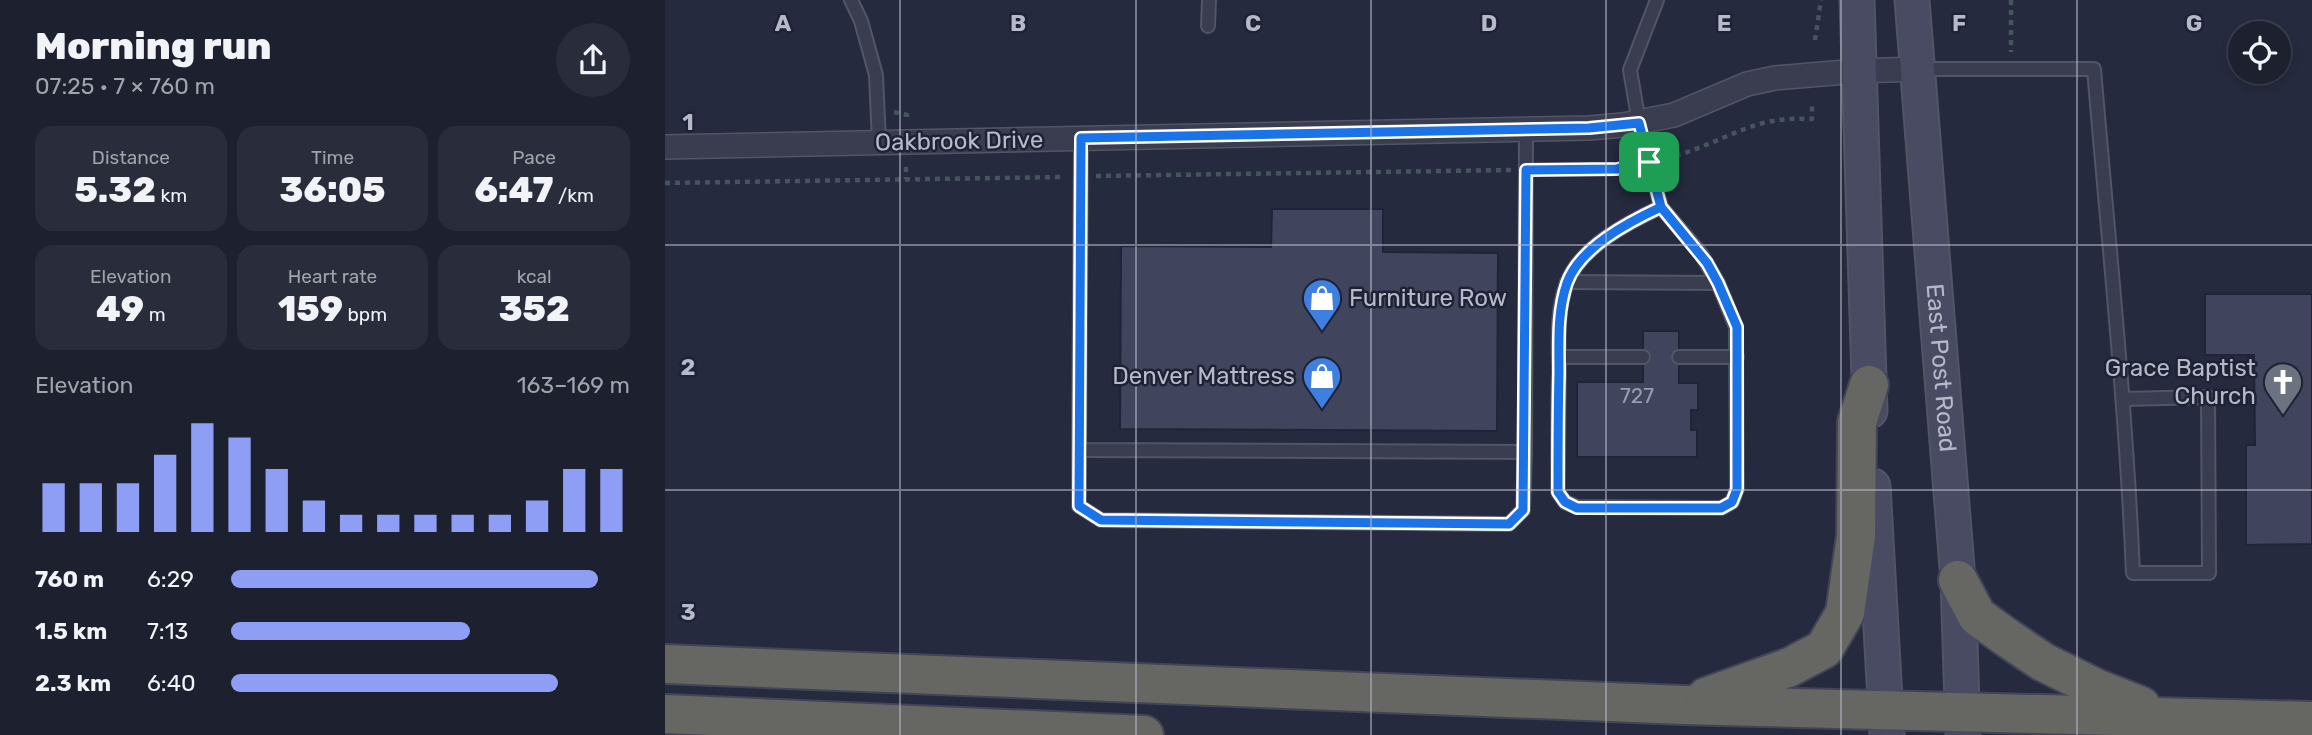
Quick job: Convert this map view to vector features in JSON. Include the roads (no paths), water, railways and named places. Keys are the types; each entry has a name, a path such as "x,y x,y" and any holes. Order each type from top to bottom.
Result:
{"highway":[{"path":"1682,705 1790,667 1824,649 1845,613 1856,536 1857,422 1869,385"},
{"path":"1958,580 1977,616 2043,662 2098,690 2165,716"},
{"path":"665,664 1682,705 1885,722 1963,723 2165,716 2312,721"},
{"path":"665,714 1144,735"}],"main road":[{"path":"1857,0 1869,385 1885,722"},
{"name":"East Post Road","path":"1912,0 1958,580 1963,723"}],"street":[{"name":"Oakbrook Drive","path":"665,147 1589,128 1674,116 1747,84 1776,78 1916,69"}],"lane":[{"path":"851,0 861,21 876,75 879,142"},
{"path":"1208,26 1209,0"},
{"path":"1657,0 1630,70 1639,123 1661,207 1701,254 1718,283 1737,327 1737,489 1732,502 1721,508 1577,508 1565,502 1558,492 1559,322 1567,282 1584,258 1604,239 1661,207"},
{"path":"1916,69 2094,69 2123,399 2128,450 2133,573 2209,573 2208,397 2123,399"},
{"path":"1081,138 1079,506 1101,520 1509,524 1523,510 1526,128"},
{"path":"1567,282 1718,283"},
{"path":"1559,357 1643,357"},
{"path":"1679,357 1737,358"},
{"path":"1079,450 1525,452"}],"place":[{"name":"Furniture Row","path":"1322,332"},
{"name":"Denver Mattress","path":"1322,410"},
{"name":"Grace Baptist Church","path":"2283,416"}]}
